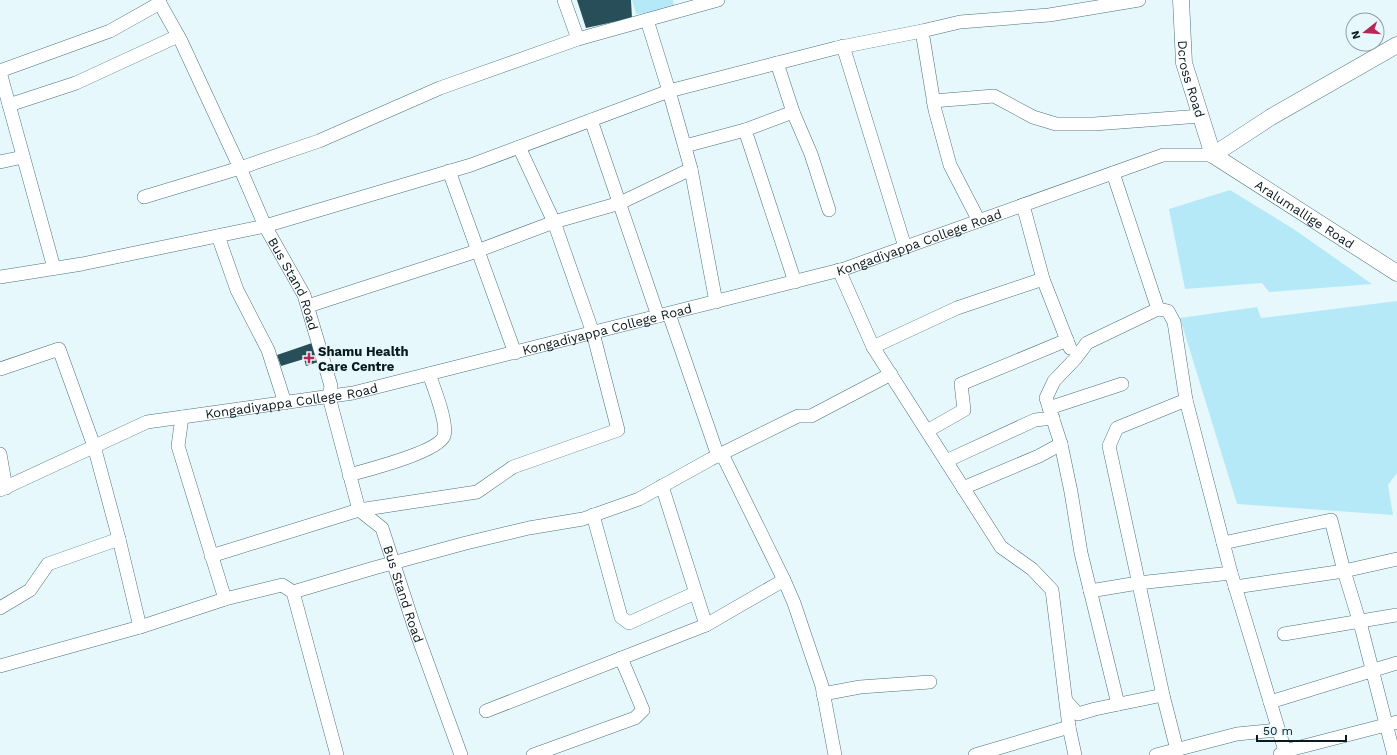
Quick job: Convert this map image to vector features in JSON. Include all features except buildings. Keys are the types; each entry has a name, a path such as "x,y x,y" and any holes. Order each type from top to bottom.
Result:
{"main road":[{"name":"Dcross Road","path":"1181,0 1184,64 1213,155"},
{"path":"1213,155 1271,117 1397,44"},
{"name":"Aralumallige Road","path":"1213,155 1397,273"}],"street":[{"path":"564,0 578,40"},
{"path":"144,196 240,168 319,141 440,88 578,40 718,0"},
{"path":"0,277 82,264 265,226 471,165 669,91 843,46 960,22 1049,15 1139,0"},
{"path":"54,268 0,72 110,30 159,2"},
{"name":"Bus Stand Road","path":"159,2 178,36 240,168 265,226 304,295 331,386 329,397 359,510 382,528 414,626 461,755"},
{"path":"648,20 691,169 716,302"},
{"path":"922,31 933,101 950,165 979,221"},
{"path":"9,105 76,83 178,36"},
{"path":"843,46 905,248"},
{"path":"777,63 793,112 811,154 829,210"},
{"path":"933,101 994,96 1033,117 1056,124 1094,124 1201,116"},
{"path":"685,146 745,130 793,112"},
{"path":"592,120 620,203 720,455 784,580 794,603 823,694 834,755"},
{"path":"745,130 795,282"},
{"path":"212,556 359,510 477,492 513,467 618,430 593,333 554,222 519,147"},
{"name":"Kongadiyappa College Road","path":"3,489 147,422 354,393 838,270 905,248 1163,155 1213,155"},
{"path":"0,162 23,157"},
{"path":"308,306 477,251 554,222 620,203 691,169"},
{"path":"449,171 515,352"},
{"path":"1112,173 1158,309"},
{"path":"1023,205 1043,278 1075,359"},
{"path":"218,236 238,290 268,350 285,403"},
{"path":"838,270 873,346 1000,547 1032,569 1052,590 1069,727 1075,755"},
{"path":"873,346 956,308 1043,278"},
{"path":"1118,704 1081,553 1072,492 1061,444 1046,398 1054,381 1075,359 1087,343 1158,309 1168,311 1174,322 1186,400 1231,573 1278,730 1280,754 1392,724"},
{"path":"927,431 964,410 961,384 1067,340"},
{"path":"0,369 59,349 94,446 119,539 140,627"},
{"path":"350,475 426,451 440,442 444,436 445,424 429,374"},
{"path":"0,666 140,627 225,599 282,586 293,592 466,543 529,528 583,519 639,499 720,455 798,416 811,416 891,374"},
{"path":"946,461 1035,420 1122,384"},
{"path":"1177,750 1163,695 1109,446 1117,428 1186,400"},
{"path":"182,417 178,446 225,599"},
{"path":"963,488 1040,456 1061,444"},
{"path":"0,454 3,489"},
{"path":"662,486 706,625"},
{"path":"593,515 621,617 629,622 695,593"},
{"path":"1223,543 1331,520 1344,571 1373,670 1392,724 1394,755"},
{"path":"0,608 30,590 48,564 119,539"},
{"path":"1235,587 1344,571 1397,559"},
{"path":"1090,591 1138,583 1231,573"},
{"path":"486,711 706,625 784,580"},
{"path":"293,592 338,755"},
{"path":"1284,634 1397,615"},
{"path":"533,755 635,718 642,710 621,658"},
{"path":"1270,702 1397,663"},
{"path":"823,694 860,687 930,682"},
{"path":"1066,701 1078,714 1163,695"},
{"path":"975,755 1069,727"},
{"path":"1156,755 1237,734 1278,730"}],"shaded area":[{"path":"632,0 673,0 674,6 654,12 636,14"},
{"path":"1230,190 1295,230 1372,284 1269,292 1262,283 1185,289 1169,209"},
{"path":"1397,301 1397,473 1388,485 1393,515 1237,504 1180,318 1257,307 1261,318"}],"place":[{"name":"Shamu Health Care Centre","path":"309,358"}]}
